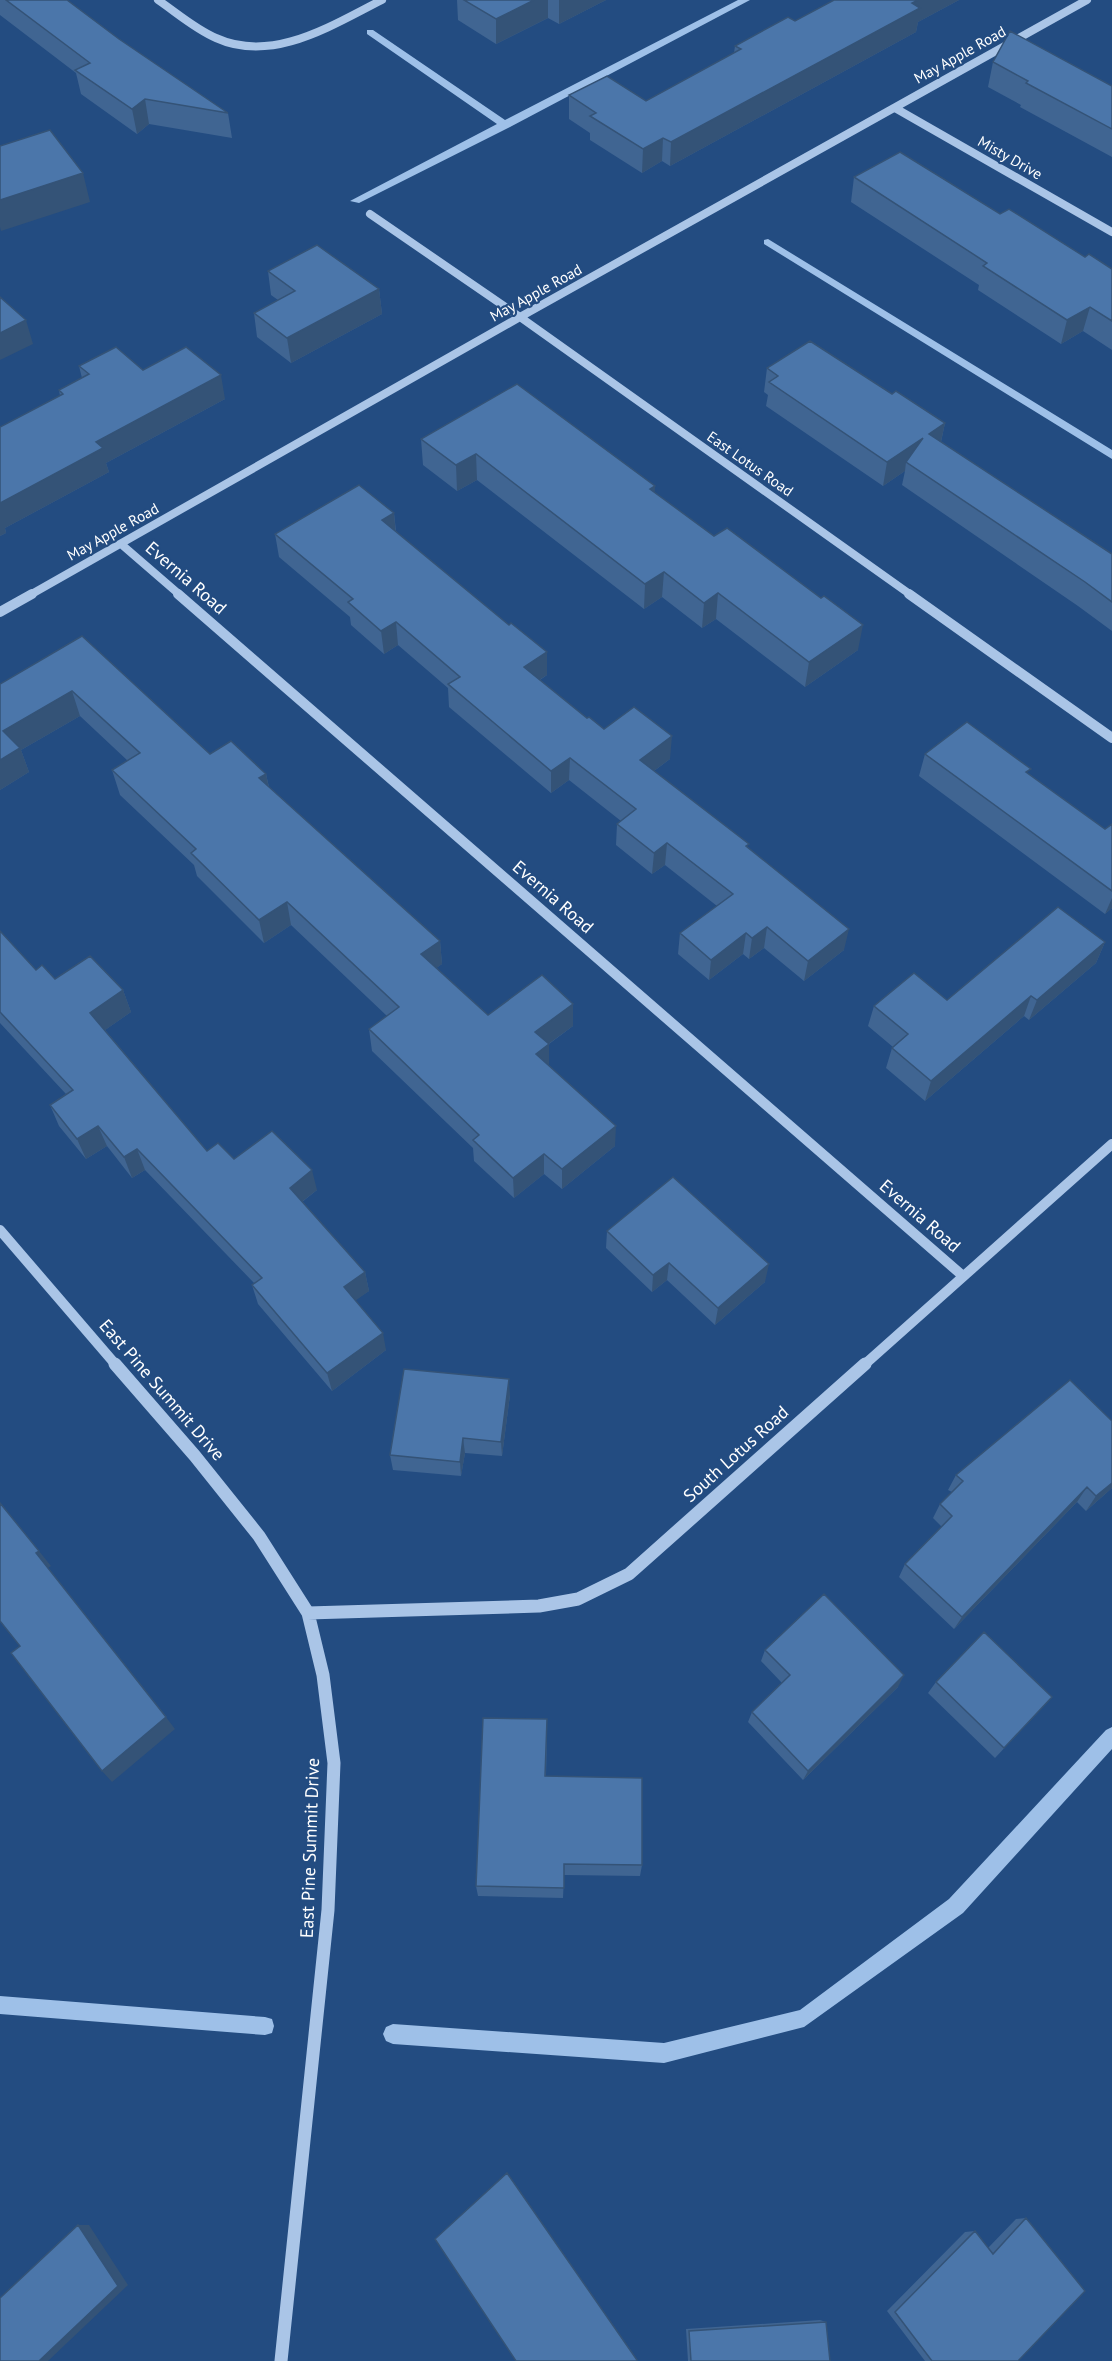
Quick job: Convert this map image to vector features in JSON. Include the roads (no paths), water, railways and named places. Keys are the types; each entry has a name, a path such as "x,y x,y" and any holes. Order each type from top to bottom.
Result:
{"street":[{"path":"158,0 209,35 229,44 254,49 283,45 382,0"},
{"name":"May Apple Road","path":"0,612 520,317 1087,0"},
{"name":"Misty Drive","path":"895,108 1112,232"},
{"name":"East Lotus Road","path":"370,214 520,317 1112,738"},
{"name":"Evernia Road","path":"121,544 963,1275"},
{"name":"South Lotus Road","path":"308,1613 539,1606 578,1599 629,1574 1112,1144"},
{"name":"East Pine Summit Drive","path":"0,1230 195,1456 252,1527 308,1613 323,1675 334,1763 328,1910 280,2361"}],"waterway":[{"path":"504,124 745,0"},
{"path":"370,32 504,124"},
{"path":"355,201 504,124"},
{"path":"768,242 1112,455"},
{"path":"393,2034 664,2053 804,2018 956,1906 1112,1736"},
{"path":"0,2005 265,2026"}]}
